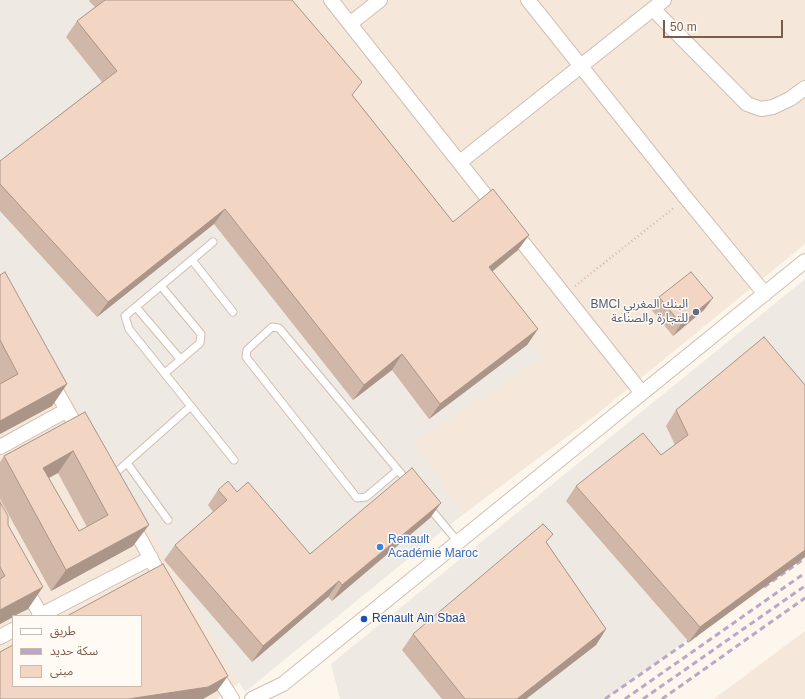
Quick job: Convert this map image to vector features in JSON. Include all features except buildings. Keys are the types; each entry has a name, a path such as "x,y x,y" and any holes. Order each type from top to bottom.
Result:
{"street":[{"path":"331,0 351,23 564,296 642,393"},
{"path":"351,23 380,0"},
{"path":"528,0 686,198 765,294"},
{"path":"460,162 664,0"},
{"path":"653,9 747,104 761,109 773,107 790,99 805,88"},
{"path":"252,699 283,684 805,261"},
{"path":"45,370 89,448"},
{"path":"0,447 67,410"},
{"path":"100,468 109,484"},
{"path":"125,512 173,598"},
{"path":"42,615 151,558"},
{"path":"18,575 39,615"},
{"path":"0,637 12,631"},
{"path":"206,657 232,699"},
{"path":"278,699 283,684"}],"lane":[{"path":"213,242 125,316 129,329 234,460"},
{"path":"192,260 233,312"},
{"path":"161,286 201,334 200,343 165,373"},
{"path":"136,307 180,360"},
{"path":"398,470 366,497 357,498 246,357 247,350 272,327 279,328 398,470 413,488"},
{"path":"109,484 127,463 191,406"},
{"path":"127,463 168,520"},
{"path":"423,500 458,542"}],"path":[{"path":"564,296 686,198"}],"shaded area":[{"path":"0,0 805,0 805,244 596,415 217,699 0,699"},
{"path":"0,0 262,0 544,357 414,442 463,514 245,692 46,353 0,266"},
{"path":"805,279 805,553 606,699 340,699 331,664"},
{"path":"805,631 805,699 714,699"}],"railway":[{"path":"764,587 805,558"},
{"path":"625,699 805,573"},
{"path":"643,699 805,586"},
{"path":"662,699 805,598"},
{"path":"605,699 697,635"}],"place":[{"name":"BMCI البنك المغربي للتجارة والصناعة","path":"696,312"},
{"name":"Renault Académie Maroc","path":"380,547"},
{"name":"Renault Ain Sbaâ","path":"364,619"}]}
